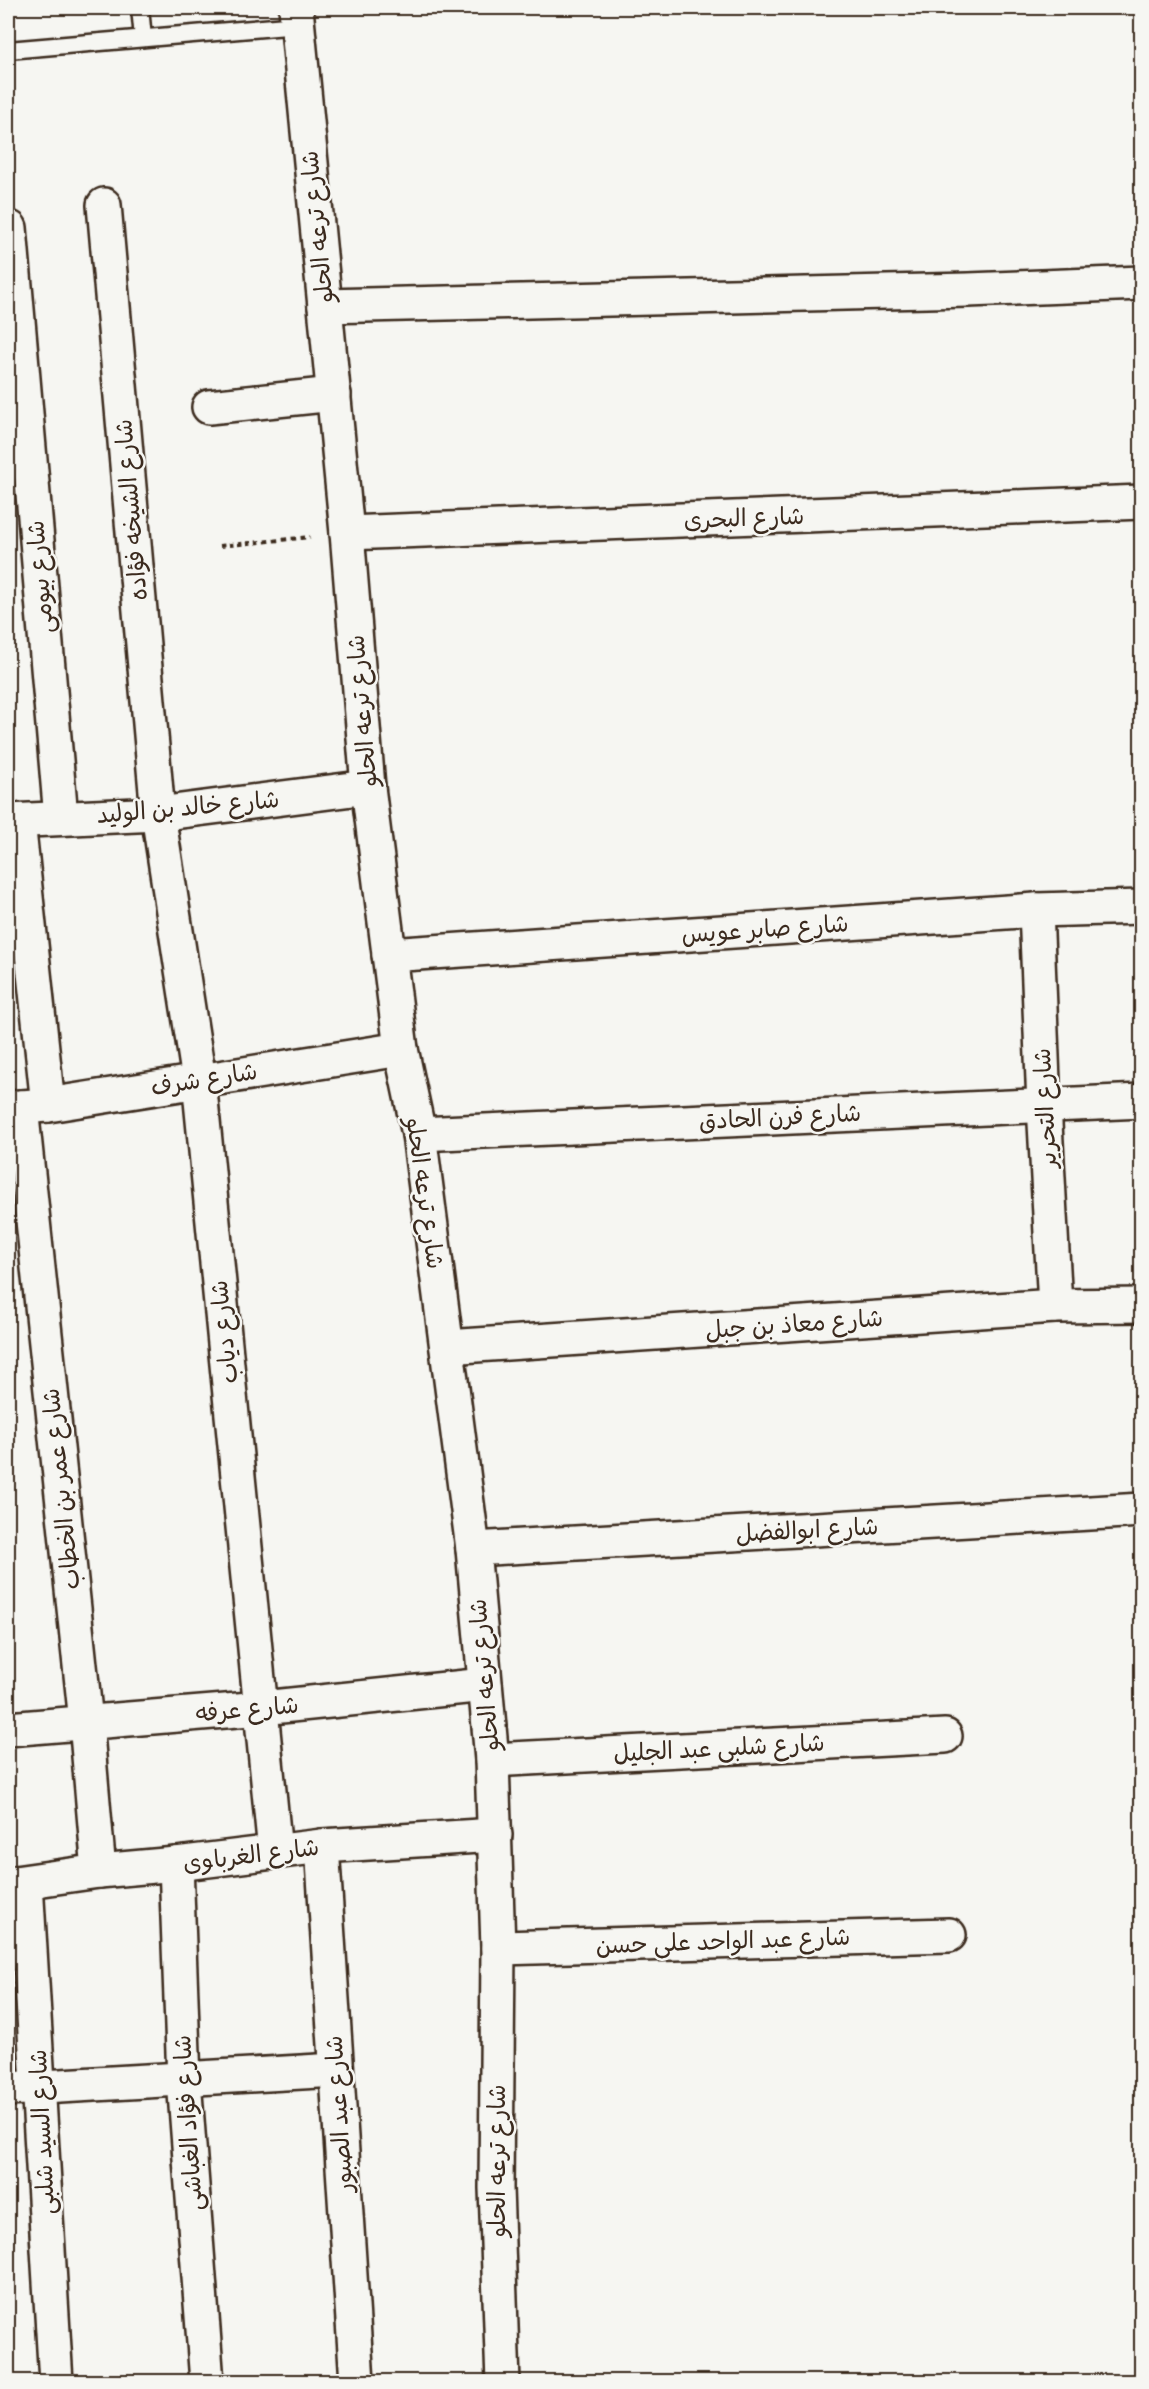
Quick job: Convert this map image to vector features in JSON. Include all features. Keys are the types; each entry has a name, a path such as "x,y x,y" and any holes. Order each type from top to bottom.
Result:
{"street":[{"name":"شارع ترعه الحلو","path":"297,16 347,533 368,787 401,1049 419,1134 447,1347 472,1549 492,1760 498,1948 495,2188 503,2382"},
{"name":"شارع الشيخه فؤاده","path":"104,205 158,814"},
{"name":"شارع بيومى","path":"10,228 61,818"},
{"path":"325,306 968,290 1142,283"},
{"path":"209,407 334,394"},
{"name":"شارع البحرى","path":"347,533 1142,502"},
{"name":"شارع خالد بن الوليد","path":"13,821 158,814 368,787"},
{"name":"شارع دياب","path":"158,814 199,1080 275,1852"},
{"name":"شارع عمر بن الخطاب","path":"13,821 25,1107 99,1870"},
{"name":"شارع صابر عويس","path":"388,955 1036,910 1142,907"},
{"name":"شارع التحرير","path":"1036,910 1055,1306"},
{"name":"شارع شرف","path":"25,1107 401,1049"},
{"name":"شارع فرن الحادق","path":"419,1134 1142,1101"},
{"name":"شارع معاذ بن جبل","path":"447,1347 1055,1306 1142,1305"},
{"name":"شارع ابوالفضل","path":"472,1549 1142,1510"},
{"name":"شارع عرفه","path":"8,1729 262,1708 485,1685"},
{"name":"شارع شلبى عبد الجليل","path":"492,1760 945,1736"},
{"name":"شارع الغرباوى","path":"17,1884 99,1870 176,1864 322,1846 495,1835"},
{"name":"شارع عبد الصبور","path":"322,1846 357,2382"},
{"name":"شارع فؤاد الغباشى","path":"176,1864 184,2080 207,2382"},
{"name":"شارع السيد شلبى","path":"17,1884 23,2088 56,2382"},
{"name":"شارع عبد الواحد على حسن","path":"498,1948 949,1935"},
{"path":"23,2088 336,2070"}],"lane":[{"path":"140,8 142,38"},
{"path":"8,50 142,38 297,16"}],"path":[{"path":"220,546 347,533"}]}
